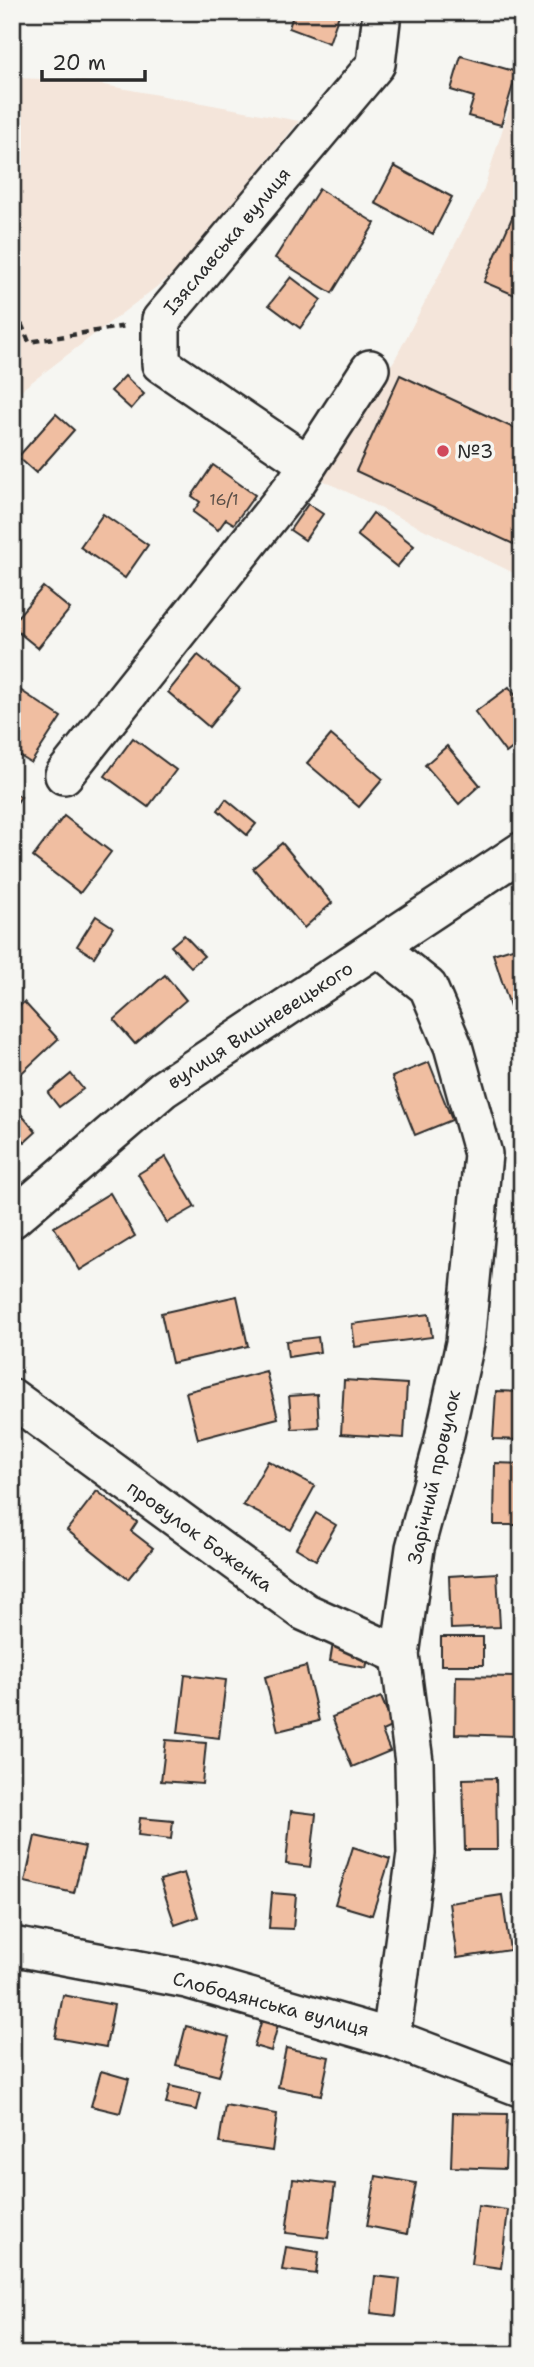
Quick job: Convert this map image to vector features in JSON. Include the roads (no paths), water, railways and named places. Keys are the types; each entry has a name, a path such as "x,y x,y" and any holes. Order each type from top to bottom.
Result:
{"street":[{"name":"Ізяславська вулиця","path":"308,464 161,364 161,320 376,64 382,12"},
{"path":"64,775 296,483 370,369"},
{"name":"вулиця Вишневецького","path":"12,1219 163,1089 522,851"},
{"name":"Зарічний провулок","path":"378,947 428,988 453,1046 483,1154 465,1343 442,1448 415,1548 400,1655 414,1762 416,1854 391,2038"},
{"name":"провулок Боженка","path":"12,1398 304,1612 400,1655"},
{"name":"Слободянська вулиця","path":"12,1946 187,1979 391,2038 522,2088"}],"place":[{"name":"№3","path":"443,451"}]}
